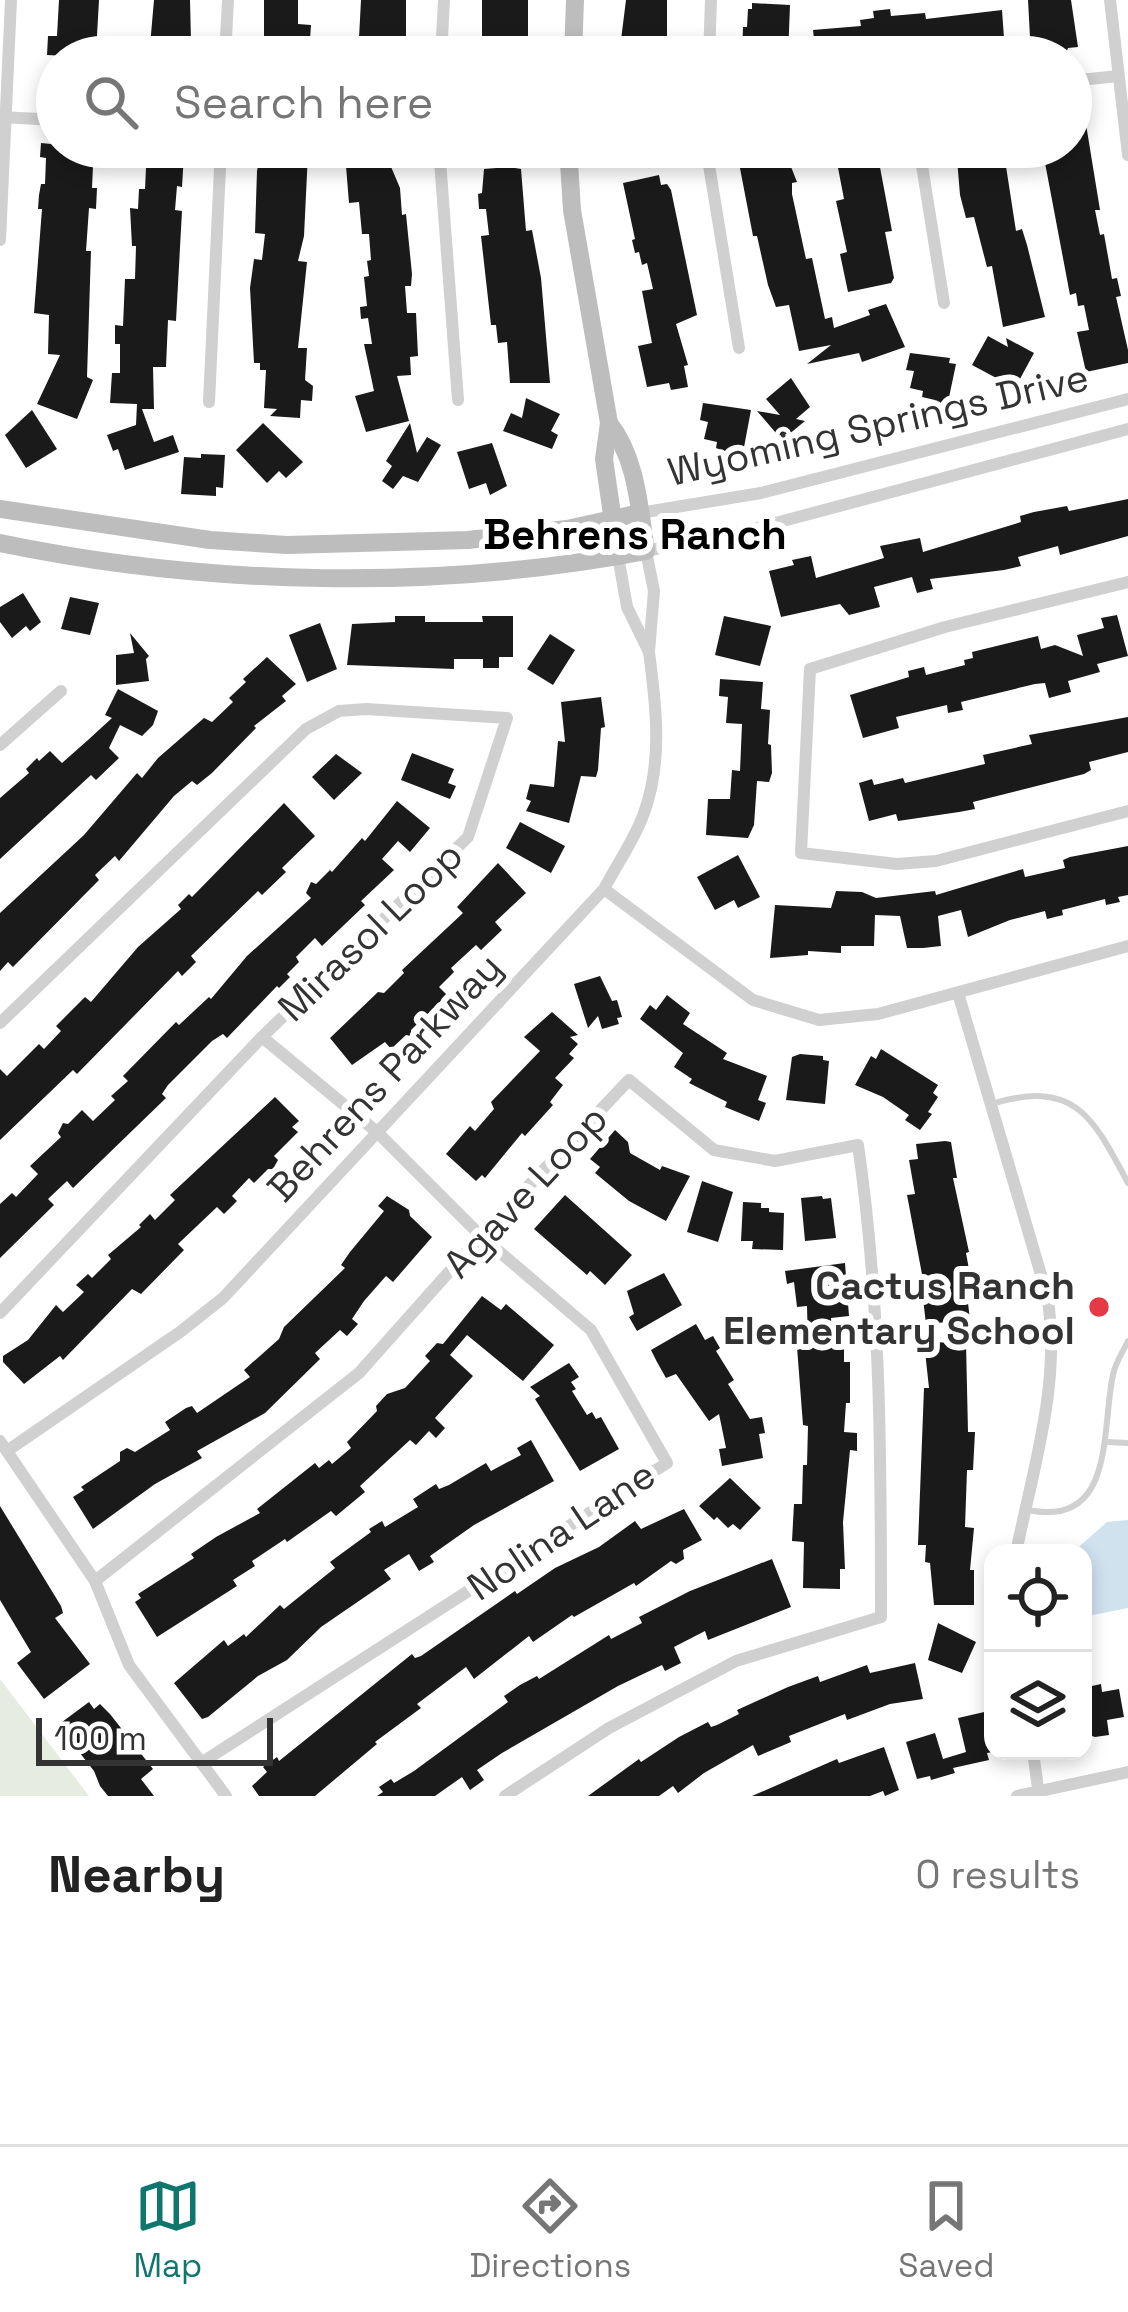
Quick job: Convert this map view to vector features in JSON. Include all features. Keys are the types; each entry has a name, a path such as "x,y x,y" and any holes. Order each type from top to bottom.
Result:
{"street":[{"path":"0,240 11,0"},
{"path":"226,36 228,0"},
{"path":"442,36 444,0"},
{"path":"573,36 575,0"},
{"path":"711,36 712,0"},
{"path":"1110,0 1128,155"},
{"path":"1092,79 1118,76"},
{"path":"3,117 36,119"},
{"path":"209,402 220,168"},
{"path":"441,168 458,400"},
{"name":"Behrens Parkway","path":"569,168 572,210 610,423 604,459 611,518 627,607 650,652"},
{"path":"710,168 739,348"},
{"path":"923,168 944,304"},
{"name":"Wyoming Springs Drive","path":"0,509 210,540 287,544 468,540 567,530 761,493 1128,399"},
{"name":"Behrens Parkway","path":"3,1446 180,1332 223,1298 604,889 644,815 658,731 650,652 654,591 626,448 610,423"},
{"name":"Wyoming Springs Drive","path":"0,543 172,569 437,577 618,556 753,529 1128,429"},
{"path":"1128,582 945,627 810,669 801,853 897,864 936,861 1128,811"},
{"path":"0,745 61,691"},
{"name":"Mirasol Loop","path":"0,1023 306,729 340,711 366,709 507,718 468,837 262,1037 0,1313"},
{"path":"604,889 753,1000 819,1020 878,1014 1128,946"},
{"path":"958,994 1047,1294 1053,1331 1053,1368 1018,1544"},
{"name":"Nolina Lane","path":"201,1763 667,1463 590,1330 481,1235 377,1132 262,1037"},
{"name":"Agave Loop","path":"95,1581 359,1372 628,1080 714,1150 775,1161 858,1145 872,1241 881,1374 881,1616 736,1661 609,1728 505,1796"},
{"path":"3,1446 95,1581 128,1665 226,1796"},
{"path":"1035,1760 1038,1794"},
{"path":"1017,1796 1128,1772"}],"lane":[{"path":"991,1104 1039,1093 1057,1096 1074,1106 1112,1153 1128,1183"},
{"path":"1024,1509 1064,1512 1091,1487 1107,1442 1113,1372 1128,1341"},
{"path":"1107,1442 1128,1443"}],"shaded area":[{"path":"0,1679 89,1796 0,1796"}],"water":[{"path":"1128,1520 1128,1608 1092,1615 1092,1544 1082,1544 1107,1522"}],"building":[{"path":"59,0 99,0 97,36 57,36"},
{"path":"154,0 190,0 191,36 151,36"},
{"path":"264,0 298,0 298,24 311,25 310,36 264,36"},
{"path":"361,0 406,0 406,36 359,36"},
{"path":"482,0 528,0 528,36 482,36"},
{"path":"626,0 667,0 667,36 622,36"},
{"path":"1028,0 1071,0 1076,36 1030,36"},
{"path":"752,3 790,5 789,36 743,36 748,9"},
{"path":"890,9 891,16 925,13 926,19 1002,10 1004,36 814,36 813,30 861,26 860,20 874,18 873,11"},
{"path":"1092,161 1100,210 1095,210 1112,279 1117,278 1121,296 1116,297 1128,363 1086,372 1077,332 1089,330 1084,305 1078,306 1076,293 1070,295 1046,168 1092,168"},
{"path":"46,168 93,168 92,188 97,188 96,209 89,208 86,251 91,251 87,377 93,380 77,419 37,404 60,355 48,354 49,315 34,313 39,195"},
{"path":"146,168 183,168 175,210 182,211 176,321 168,320 166,367 153,367 154,409 142,409 154,442 173,435 179,452 125,470 107,435 136,425 137,404 110,403 112,373 120,373 115,325 123,326 125,279 135,279 130,208 138,209 139,189 145,189"},
{"path":"307,168 298,261 307,262 298,348 307,348 305,380 313,386 312,401 301,400 300,418 270,416 277,409 264,408 266,370 254,363 250,288 254,259 262,260 265,234 255,233 257,171"},
{"path":"346,168 392,168 400,188 402,215 406,214 412,274 411,286 405,286 407,313 416,313 418,356 410,357 411,375 397,376 409,421 366,432 355,396 374,391 364,344 372,344 368,318 361,319 360,307 367,306 364,277 369,276 367,261 371,260 359,202 349,203"},
{"path":"740,168 792,168 806,259 812,258 825,319 832,317 834,328 886,304 905,347 862,362 859,353 807,364 831,345 799,351 789,305 776,307 757,236 753,236"},
{"path":"838,168 880,168 892,231 885,232 891,283 848,292 840,254 847,252 836,201 844,199"},
{"path":"958,168 1006,168 1016,231 1022,229 1045,317 1003,327 992,266 987,267 974,217 966,218"},
{"path":"484,169 521,169 526,231 532,230 541,278 550,383 510,383 507,342 498,343 496,325 491,325 481,236 489,235 486,209 479,209 478,194 482,193"},
{"path":"659,175 661,185 671,190 697,315 676,324 688,365 684,366 688,387 671,390 669,383 647,387 638,346 652,343 642,291 653,289 647,263 642,265 639,252 635,253 623,183"},
{"path":"988,336 1008,347 1006,338 1034,353 1015,388 972,365"},
{"path":"910,353 950,358 949,363 956,364 947,407 934,405 935,400 922,397 923,391 910,388 914,371 906,370"},
{"path":"791,378 810,407 796,419 805,421 782,440 757,411 780,415 766,399"},
{"path":"526,398 560,414 551,431 558,435 552,449 503,431 511,413 522,418"},
{"path":"703,403 751,410 742,458 704,439 708,422 700,420"},
{"path":"32,410 57,449 26,468 5,435"},
{"path":"263,423 303,462 286,478 279,471 267,483 236,450"},
{"path":"410,423 417,453 427,437 441,445 418,482 403,476 393,489 382,481 392,466 386,461"},
{"path":"492,443 507,486 490,495 486,483 469,489 457,452"},
{"path":"201,454 225,455 223,488 216,487 216,496 181,494 184,457 201,458"},
{"path":"1128,499 1128,536 1060,555 1058,546 1018,557 1021,566 1004,570 930,579 933,589 917,593 912,577 874,587 880,607 849,615 840,604 781,617 769,571 794,565 792,560 811,556 816,578 884,558 880,546 920,538 923,552 1021,522 1020,516 1034,512 1067,506 1069,511"},
{"path":"23,593 41,622 30,631 26,626 12,638 0,622 0,607"},
{"path":"70,597 99,603 90,635 61,629"},
{"path":"1117,615 1128,656 1097,664 1100,672 1068,681 1071,692 1049,698 1045,683 1035,684 961,702 963,710 948,713 947,705 896,717 899,728 863,738 850,695 909,677 908,671 924,667 926,675 965,665 964,660 973,658 972,652 1038,636 1041,649 1055,645 1083,656 1077,635 1104,628 1101,618"},
{"path":"395,616 425,616 425,622 483,622 482,616 513,616 513,657 499,657 499,668 483,668 483,659 454,659 454,669 347,665 352,624 395,622"},
{"path":"724,616 771,626 760,666 715,655"},
{"path":"320,623 337,669 307,682 289,635"},
{"path":"130,633 149,656 149,681 116,685 116,655 134,653"},
{"path":"550,634 575,650 553,685 527,669"},
{"path":"267,657 296,684 282,696 286,701 254,726 212,773 174,796 119,861 115,856 95,875 99,880 13,967 8,962 0,971 0,913 84,835 137,773 142,778 204,718 212,722 233,702 229,698 246,682 243,679"},
{"path":"720,679 763,682 761,709 770,710 772,773 769,782 757,781 754,825 748,838 706,835 708,799 730,799 732,770 740,771 742,724 726,723 728,697 719,696"},
{"path":"118,689 158,711 153,725 142,736 120,725 109,748 119,758 96,780 91,775 0,859 0,798 29,773 26,769 37,758 50,751 62,763 112,718 105,715"},
{"path":"601,697 605,727 601,728 598,770 596,777 581,776 569,823 526,811 530,784 554,787 558,741 565,742 561,702"},
{"path":"1128,717 1128,752 1089,762 1091,770 1084,774 973,802 975,809 898,821 896,814 869,821 859,783 872,779 874,785 903,778 905,783 985,764 983,755 1032,744 1029,735"},
{"path":"412,753 454,769 448,783 456,786 450,799 401,780"},
{"path":"336,754 362,773 334,800 312,777"},
{"path":"397,801 430,828 410,852 398,841 382,859 394,870 361,901 365,905 322,946 315,938 296,957 299,962 287,974 290,977 227,1038 223,1034 212,1041 168,1085 162,1094 166,1098 73,1188 67,1181 48,1199 54,1205 0,1258 0,1204 12,1193 16,1197 38,1174 30,1166 61,1137 63,1123 68,1124 82,1110 93,1121 115,1100 111,1096 128,1081 123,1076 176,1022 179,1025 211,999 247,956 311,898 306,893 311,882 316,884 332,872 362,838 365,841"},
{"path":"284,803 315,836 282,868 286,872 262,895 258,891 191,956 196,962 182,976 178,971 77,1074 73,1070 0,1140 0,1069 7,1076 39,1044 44,1049 61,1031 56,1026 85,997 91,1002 138,947 181,909 178,905 189,894 192,897"},
{"path":"520,822 565,846 551,873 506,848"},
{"path":"1128,846 1128,895 1118,897 1120,902 1106,905 1105,899 1062,910 1063,915 1047,919 1045,911 968,937 961,910 938,916 941,946 923,948 907,948 900,916 875,915 874,946 841,946 841,953 808,951 808,955 770,958 775,905 831,908 836,891 876,898 935,891 936,895 1023,869 1025,877 1065,868 1063,860 1070,857"},
{"path":"738,855 760,897 738,908 734,900 715,910 697,877"},
{"path":"498,863 526,893 495,922 502,930 451,968 454,972 439,987 447,995 411,1030 411,1036 391,1049 385,1042 352,1065 330,1038 378,992 384,993 463,913 457,907"},
{"path":"600,976 612,1001 617,1000 622,1017 617,1018 619,1024 602,1029 598,1016 588,1028 574,984"},
{"path":"667,995 690,1013 683,1024 727,1053 723,1059 767,1076 758,1100 766,1103 759,1121 725,1107 727,1102 689,1083 692,1079 674,1067 683,1053 640,1019 650,1005 656,1010"},
{"path":"552,1012 578,1035 570,1037 578,1044 569,1054 574,1058 555,1078 563,1085 550,1102 553,1105 525,1136 522,1133 485,1178 482,1175 476,1181 446,1154 470,1126 475,1131 494,1109 491,1102 540,1051 524,1037"},
{"path":"881,1049 938,1085 933,1093 938,1097 928,1112 932,1114 920,1130 905,1120 909,1115 883,1097 855,1085 871,1056 876,1059"},
{"path":"800,1054 829,1061 825,1104 786,1100 792,1057"},
{"path":"275,1097 299,1121 292,1127 298,1132 274,1156 278,1160 273,1169 254,1183 249,1178 232,1196 237,1201 224,1214 217,1207 178,1244 184,1250 141,1294 132,1289 63,1360 60,1356 24,1384 3,1362 3,1356 28,1340 56,1305 63,1312 84,1292 76,1285 88,1274 92,1278 150,1214 155,1220 175,1200 170,1195"},
{"path":"615,1130 628,1142 630,1153 660,1170 662,1166 690,1176 666,1221 629,1201 595,1173 600,1167 590,1159"},
{"path":"951,1142 975,1302 968,1303 970,1320 926,1324 925,1290 907,1195 915,1194 909,1160 918,1159 916,1144"},
{"path":"702,1181 733,1192 718,1242 687,1232"},
{"path":"565,1195 632,1255 605,1285 534,1229"},
{"path":"387,1196 409,1210 432,1237 393,1282 386,1276 364,1301 352,1319 358,1324 347,1336 340,1330 315,1353 320,1359 265,1413 197,1451 202,1458 155,1484 93,1529 73,1497 84,1490 81,1487 120,1461 120,1452 127,1448 135,1452 170,1430 165,1422 186,1408 192,1406 197,1413 250,1377 244,1370 345,1268 341,1265 384,1211 378,1206"},
{"path":"801,1198 831,1198 836,1238 805,1241"},
{"path":"743,1202 761,1203 769,1212 784,1213 783,1250 752,1249 753,1241 741,1241"},
{"path":"845,1263 849,1316 831,1318 832,1334 844,1334 844,1362 850,1362 844,1432 857,1433 857,1451 850,1450 843,1522 845,1569 840,1569 840,1589 803,1588 804,1542 792,1541 794,1504 802,1504 803,1465 807,1465 808,1426 803,1425 797,1347 808,1347 807,1306 797,1307 794,1282 787,1284 785,1271"},
{"path":"664,1273 682,1305 637,1331 629,1317 634,1314 627,1291"},
{"path":"482,1296 501,1310 506,1304 554,1345 523,1381 467,1335 450,1355 473,1376 435,1418 445,1428 436,1438 429,1431 416,1445 410,1440 360,1486 365,1492 336,1516 331,1511 252,1561 255,1566 233,1580 237,1586 157,1637 135,1602 141,1598 138,1594 194,1558 191,1554 216,1537 260,1513 257,1509 315,1463 319,1468 329,1460 332,1464 351,1448 347,1442 377,1411 376,1406 387,1394 405,1388 430,1361 425,1356 437,1343 443,1344"},
{"path":"696,1324 705,1340 713,1336 720,1348 716,1351 734,1380 728,1384 750,1419 762,1417 763,1458 722,1466 719,1449 726,1448 719,1414 709,1421 676,1374 666,1378 651,1350"},
{"path":"924,1342 966,1343 968,1432 975,1432 973,1470 967,1470 965,1527 974,1528 970,1570 974,1570 974,1605 934,1605 926,1545 918,1545 924,1388 929,1388"},
{"path":"569,1363 579,1377 571,1382 576,1389 572,1391 587,1415 592,1412 596,1419 601,1417 619,1449 580,1471 535,1399 540,1396 530,1387"},
{"path":"531,1440 554,1481 474,1525 430,1556 434,1562 419,1571 409,1554 384,1570 391,1579 321,1627 287,1660 258,1676 208,1717 202,1719 174,1683 224,1640 228,1646 246,1637 280,1605 284,1609 335,1568 330,1562 369,1529 382,1521 385,1527 418,1507 413,1499 486,1463 491,1471 521,1455 517,1448"},
{"path":"730,1478 761,1508 740,1530 733,1524 728,1528 717,1517 714,1520 699,1506"},
{"path":"0,1506 61,1606 63,1613 55,1618 90,1664 44,1699 17,1663 31,1652 0,1600"},
{"path":"684,1509 702,1540 683,1550 684,1559 676,1564 671,1561 636,1586 572,1615 533,1642 529,1636 474,1679 466,1667 417,1704 421,1708 315,1796 259,1796 252,1786 267,1772 263,1767 277,1757 279,1761 412,1654 421,1656 515,1591 599,1547 635,1521 641,1529"},
{"path":"772,1559 791,1607 708,1640 705,1631 674,1647 681,1663 665,1671 662,1665 618,1686 502,1753 477,1770 484,1780 470,1790 462,1777 435,1796 377,1796 383,1792 379,1787 414,1771 508,1702 504,1696 520,1685 539,1679 609,1635 611,1639 642,1623 639,1617 690,1591"},
{"path":"938,1623 976,1642 962,1673 928,1660"},
{"path":"915,1663 923,1699 890,1704 847,1720 845,1714 789,1736 791,1742 758,1756 753,1745 678,1793 673,1786 659,1796 588,1796 679,1737 708,1722 711,1727 717,1725 739,1714 737,1710 788,1687 818,1676 820,1682 867,1665 870,1673"},
{"path":"1101,1684 1102,1692 1119,1689 1124,1717 1107,1720 1109,1735 1092,1736 1092,1686"},
{"path":"89,1702 94,1709 100,1704 110,1714 153,1769 141,1779 154,1796 108,1796 100,1786 58,1725"},
{"path":"984,1712 984,1760 989,1760 953,1768 955,1773 931,1780 930,1776 917,1779 906,1742 935,1733 943,1759 966,1752 958,1718"},
{"path":"884,1747 899,1790 885,1796 883,1791 870,1796 752,1796 837,1759 839,1763"}],"place":[{"name":"Cactus Ranch Elementary School","path":"1099,1307"}],"district":[{"name":"Behrens Ranch","path":"635,534"}]}
